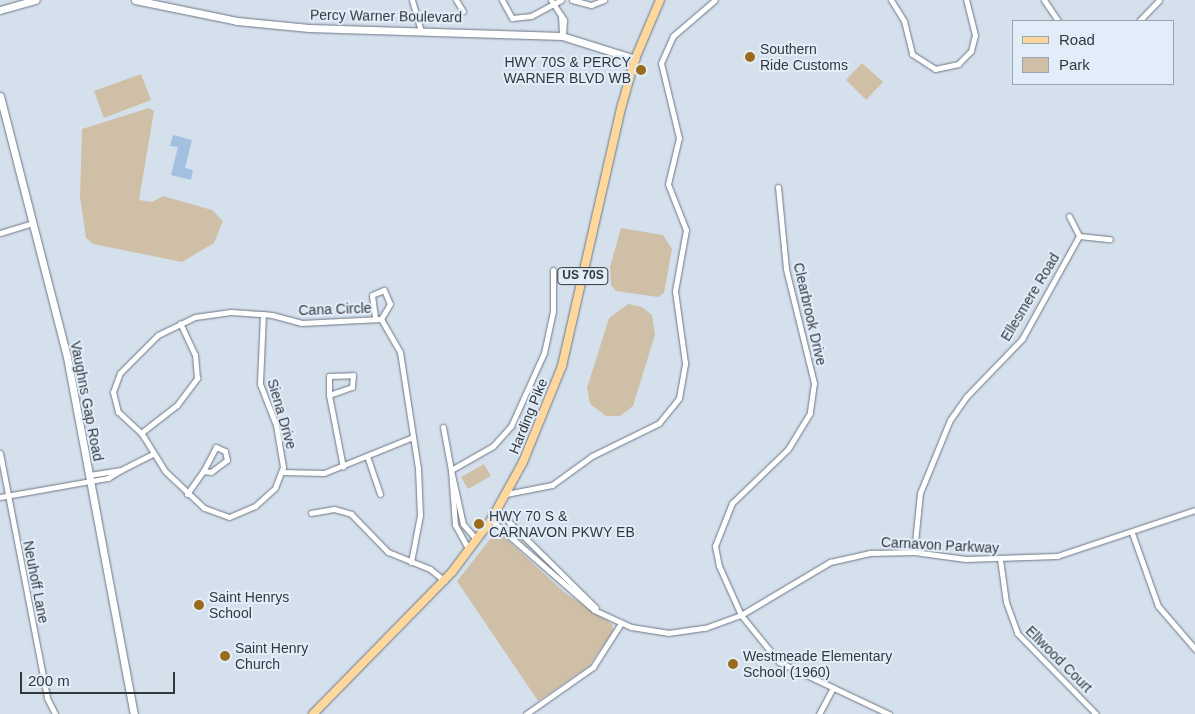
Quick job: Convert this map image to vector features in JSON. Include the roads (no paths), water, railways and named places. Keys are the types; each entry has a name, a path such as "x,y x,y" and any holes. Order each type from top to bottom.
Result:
{"main road":[{"name":"US 70S","path":"635,59 660,0"},
{"name":"Harding Pike","path":"313,714 445,581 470,550 497,510 539,429 562,366 635,59"}],"street":[{"path":"0,10 36,0"},
{"name":"Percy Warner Boulevard","path":"135,0 237,21 421,31 562,35 635,59"},
{"path":"412,0 421,31"},
{"path":"456,0 463,11"},
{"path":"502,0 512,18 532,16 552,2 561,0"},
{"path":"572,0 591,5 604,0"},
{"path":"506,494 552,485 587,459 659,423 679,398 685,363 674,296 686,230 668,184 679,138 662,63 673,36 715,0"},
{"path":"891,0 904,21 912,54 935,69 958,64 972,51 974,35 966,0"},
{"path":"1044,0 1057,20"},
{"path":"1140,20 1160,0"},
{"path":"552,2 561,15 562,35"},
{"name":"Vaughns Gap Road","path":"0,96 68,357 134,714"},
{"name":"Clearbrook Drive","path":"778,187 786,269 814,383 810,413 798,436 743,489 720,526 715,546 719,566 741,615 785,666 889,714"},
{"path":"1069,216 1079,236 1110,238"},
{"path":"0,233 33,223"},
{"name":"Ellesmere Road","path":"914,552 920,493 950,420 966,397 1022,339 1079,236"},
{"path":"451,470 499,442 522,409 549,332 553,270"},
{"path":"384,290 390,304 378,318 372,295 384,290"},
{"name":"Cana Circle","path":"141,433 116,408 114,385 145,346 180,323 220,312 263,314 301,323 378,318 400,352 413,437 420,495 411,562"},
{"name":"Siena Drive","path":"263,314 260,384 276,425 282,472"},
{"path":"180,323 194,351 198,376 183,400 141,433 153,454 187,494 216,514 235,516 265,498 282,472 314,475 343,467 413,437"},
{"path":"329,395 352,387 353,375 346,372 329,376 329,395 343,467"},
{"path":"444,427 463,524 477,540"},
{"path":"187,494 203,471 216,447 226,452 226,461 210,473 203,471"},
{"name":"Neuhoff Lane","path":"0,453 47,698 55,714"},
{"path":"0,497 121,470 153,454"},
{"path":"367,456 380,494"},
{"path":"451,470 455,525 470,550"},
{"name":"Carnavon Parkway","path":"497,510 608,617"},
{"name":"Carnavon Parkway","path":"490,520 566,589 608,617 622,623 676,633 741,615 830,562 870,553 914,552 1000,559 1057,556 1132,533 1195,510"},
{"path":"311,512 348,512 385,549 445,581"},
{"path":"1132,533 1158,606 1195,649"},
{"name":"Ellwood Court","path":"1000,559 1006,602 1017,633 1096,714"},
{"path":"526,714 593,667 622,623"},
{"path":"819,714 833,688"}],"water":[{"path":"173,135 192,140 185,168 193,170 191,180 171,175 178,147 170,146"}],"place":[{"name":"Southern Ride Customs","path":"750,57"},
{"name":"HWY 70S & PERCY WARNER BLVD WB","path":"641,70"},
{"name":"HWY 70 S & CARNAVON PKWY EB","path":"479,524"},
{"name":"Saint Henrys School","path":"199,605"},
{"name":"Saint Henry Church","path":"225,656"},
{"name":"Westmeade Elementary School (1960)","path":"733,664"}]}
